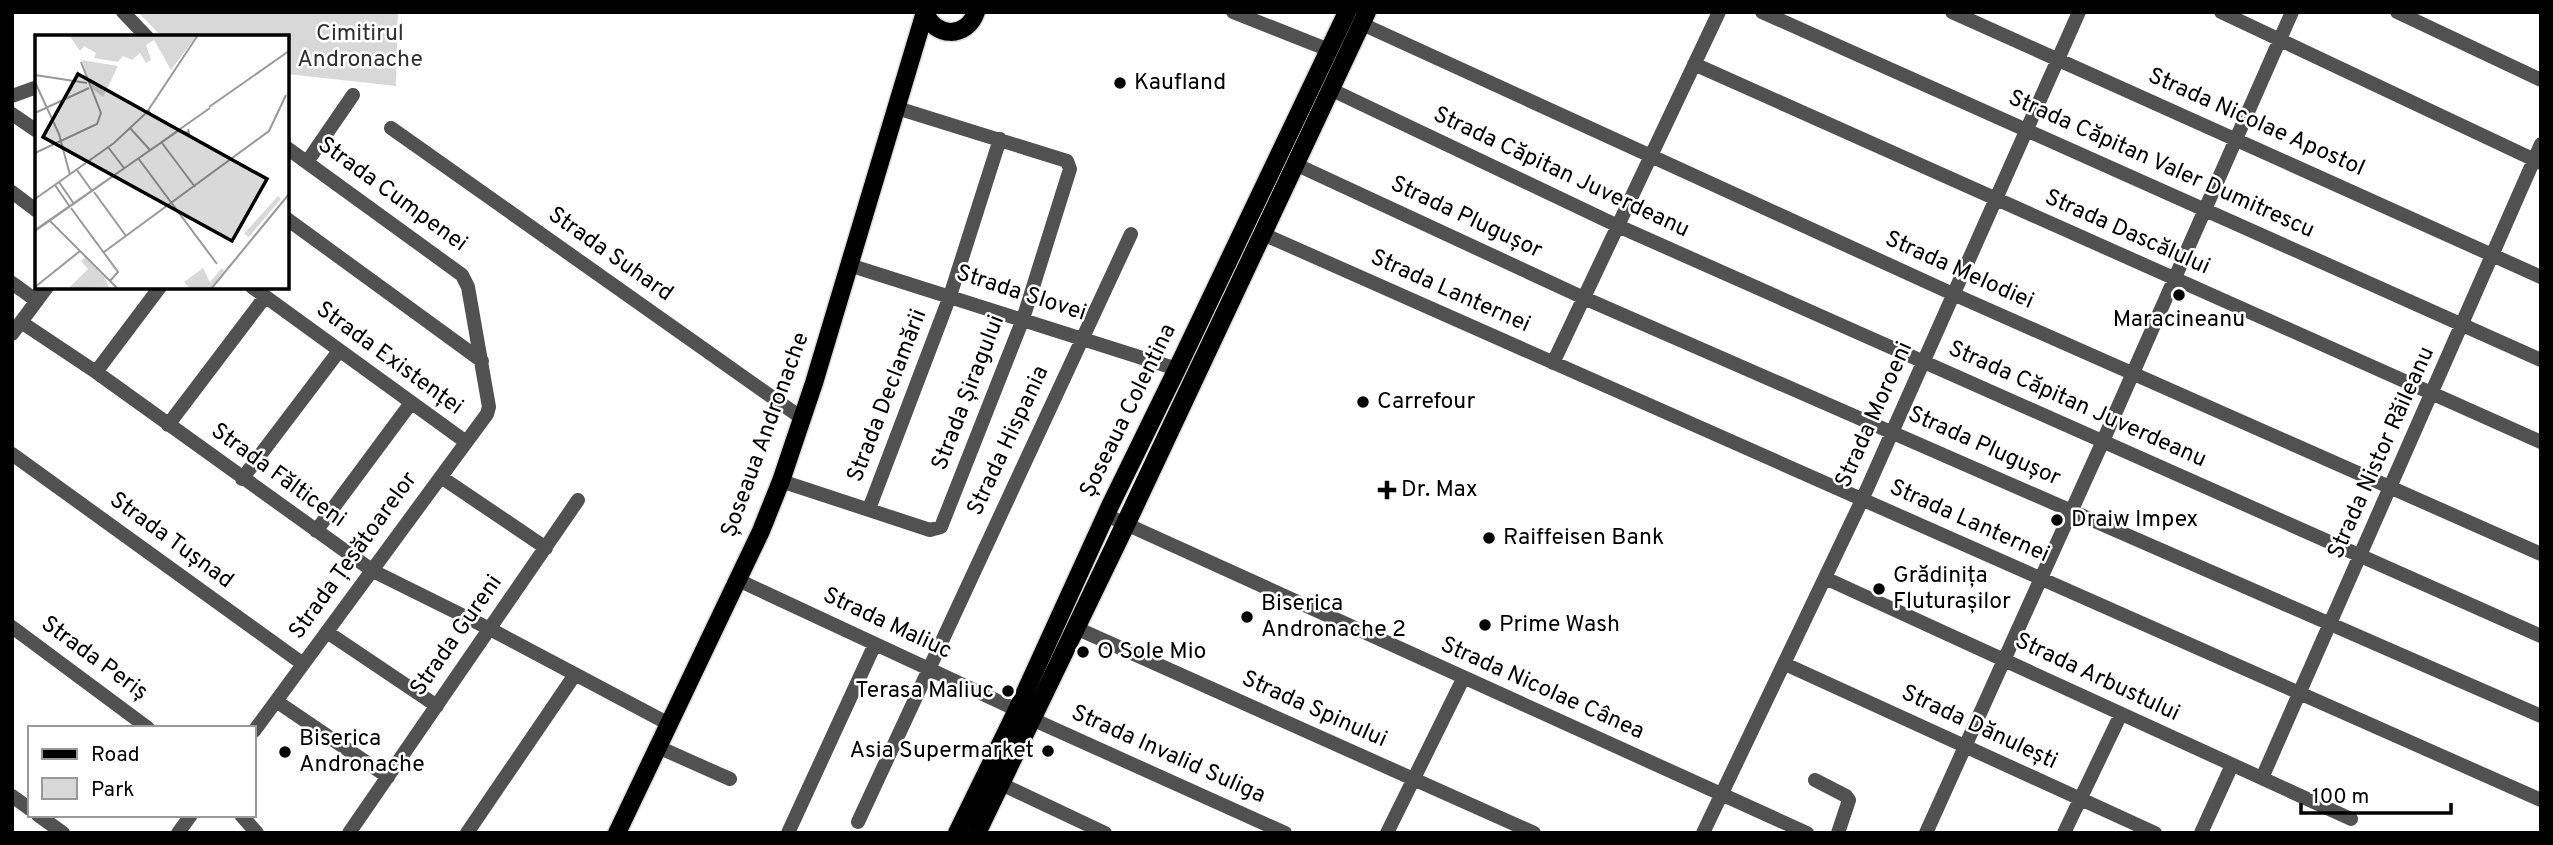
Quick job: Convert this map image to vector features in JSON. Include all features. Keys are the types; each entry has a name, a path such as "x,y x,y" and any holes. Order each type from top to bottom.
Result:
{"main road":[{"path":"925,12 932,25 947,32"},
{"name":"Șoseaua Andronache","path":"617,833 738,580 781,481 803,419 925,12"},
{"name":"Șoseaua Andronache","path":"906,78 925,46 947,32 963,29 970,24 976,12"},
{"name":"Șoseaua Colentina","path":"977,833 1001,784 1024,715 1106,516 1347,12"},
{"name":"Șoseaua Colentina","path":"957,833 1076,628 1364,18"}],"street":[{"path":"123,12 146,35"},
{"path":"1233,12 1329,50"},
{"path":"1553,363 1719,12"},
{"name":"Strada Căpitan Valer Dumitrescu","path":"1762,12 2541,360"},
{"name":"Strada Nicolae Apostol","path":"1952,12 2541,277"},
{"name":"Strada Moroeni","path":"1703,833 1862,500 2079,12"},
{"path":"2221,12 2537,162"},
{"path":"1926,833 2292,12"},
{"path":"2397,12 2541,80"},
{"name":"Strada Melodiei","path":"1364,18 1651,157 2541,554"},
{"name":"Strada Dascălului","path":"1694,64 2541,442"},
{"path":"12,96 35,88"},
{"name":"Strada Căpitan Juverdeanu","path":"1330,89 1618,226 2541,636"},
{"path":"307,162 353,95"},
{"name":"Strada Șiragului","path":"869,509 930,530 938,529 943,523 1023,319 1070,166 1065,160 897,108"},
{"path":"12,114 35,130"},
{"name":"Strada Suhard","path":"391,128 803,419"},
{"name":"Strada Declamării","path":"869,509 950,296 1000,139"},
{"name":"Strada Nistor Răileanu","path":"2262,778 2493,255 2537,162 2541,144"},
{"name":"Strada Cumpenei","path":"289,149 462,275 468,287 489,407"},
{"name":"Strada Plugușor","path":"1295,164 1584,298 2541,716"},
{"path":"12,192 35,209"},
{"path":"289,220 482,360"},
{"name":"Strada Hispania","path":"858,822 1131,233"},
{"name":"Strada Lanternei","path":"1263,234 2541,800"},
{"name":"Strada Slovei","path":"849,265 1177,369"},
{"path":"12,283 37,301"},
{"path":"17,328 46,289"},
{"path":"96,372 158,289"},
{"name":"Strada Existenței","path":"255,289 466,443"},
{"path":"168,425 265,297"},
{"name":"Strada Fălticeni","path":"17,328 96,372 373,571 490,629 574,676 669,724"},
{"path":"243,479 339,351"},
{"path":"316,531 411,403"},
{"name":"Strada Țesătoarelor","path":"256,728 466,443 489,407"},
{"name":"Strada Tușnad","path":"12,454 303,664"},
{"path":"441,477 545,548"},
{"path":"781,481 869,509"},
{"name":"Strada Gureni","path":"349,833 578,500"},
{"name":"Strada Nicolae Cânea","path":"1106,516 1807,833"},
{"name":"Strada Arbustului","path":"1825,578 2351,819"},
{"name":"Strada Maliuc","path":"738,580 1024,715"},
{"name":"Strada Periș","path":"12,627 145,726"},
{"name":"Strada Spinului","path":"1076,628 1534,833"},
{"path":"327,632 437,706"},
{"path":"788,833 875,644"},
{"name":"Strada Dănulești","path":"1785,664 2155,833"},
{"path":"467,833 574,676"},
{"path":"1387,833 1464,679"},
{"path":"276,701 388,777"},
{"path":"2064,833 2121,714"},
{"name":"Strada Invalid Suliga","path":"1024,715 1285,833"},
{"path":"658,747 730,779"},
{"path":"2201,833 2232,765"},
{"path":"1815,780 1849,800 1838,833"},
{"path":"1001,784 1105,833"},
{"path":"12,796 28,808"},
{"path":"41,817 62,833"},
{"path":"178,833 190,817"},
{"path":"243,817 257,833"}],"green space":[{"name":"Cimitirul Andronache","path":"138,12 398,12 396,86 289,74 289,35 160,35"}],"tram line":[{"path":"969,833 1359,12"}],"place":[{"name":"Kaufland","path":"1120,83"},
{"name":"Maracineanu","path":"2179,295"},
{"name":"Carrefour","path":"1363,402"},
{"name":"Dr. Max","path":"1387,490"},
{"name":"Draiw Impex","path":"2057,520"},
{"name":"Raiffeisen Bank","path":"1489,538"},
{"name":"Grădinița Fluturașilor","path":"1879,589"},
{"name":"Biserica Andronache 2","path":"1247,617"},
{"name":"Prime Wash","path":"1485,625"},
{"name":"O Sole Mio","path":"1083,652"},
{"name":"Terasa Maliuc","path":"1008,691"},
{"name":"Asia Supermarket","path":"1048,751"},
{"name":"Biserica Andronache","path":"285,752"}]}
